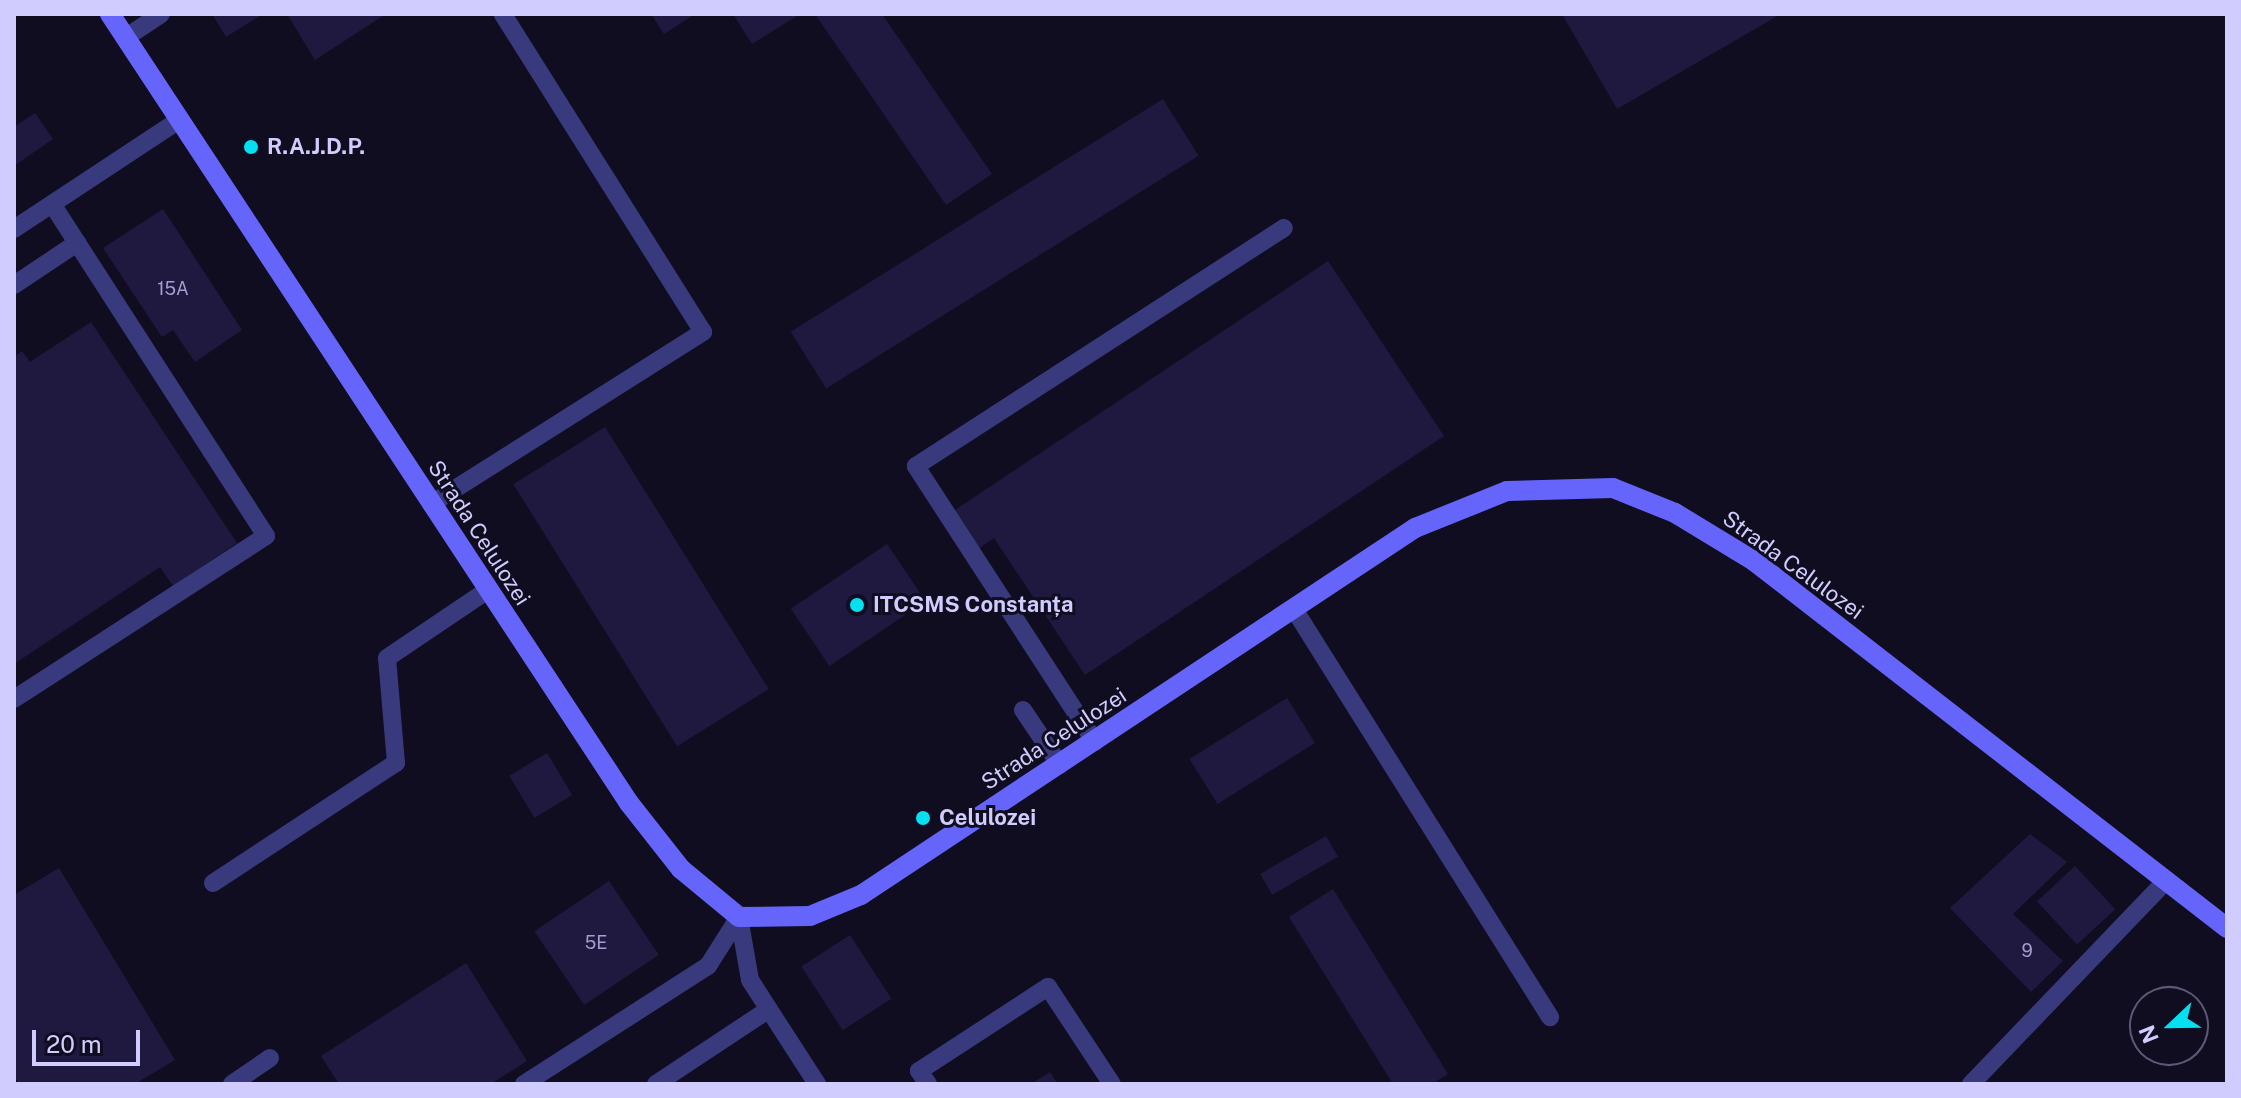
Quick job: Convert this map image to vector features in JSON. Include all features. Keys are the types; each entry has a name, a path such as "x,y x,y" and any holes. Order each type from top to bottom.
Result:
{"street":[{"name":"Strada Celulozei","path":"110,14 629,803 681,869 739,917 810,916 861,895 1415,528 1507,491 1613,488 1675,513 1754,561 2227,928"}],"lane":[{"path":"125,38 161,14"},
{"path":"431,504 703,332 503,14"},
{"path":"14,229 178,121"},
{"path":"14,699 266,536 52,204"},
{"path":"1095,742 916,466 1284,228"},
{"path":"14,285 77,243"},
{"path":"213,883 396,763 387,658 488,590"},
{"path":"1294,609 1550,1017"},
{"path":"1023,710 1060,765"},
{"path":"1971,1084 2166,881"},
{"path":"739,917 750,980 817,1084"},
{"path":"524,1084 708,966 739,917"},
{"path":"928,1084 919,1071 1048,987 1112,1084"},
{"path":"656,1084 768,1010"},
{"path":"232,1084 270,1058"}],"building":[{"path":"212,14 263,14 226,37"},
{"path":"287,14 386,14 315,60"},
{"path":"651,14 695,14 664,34"},
{"path":"733,14 800,14 752,44"},
{"path":"815,14 882,14 992,174 946,205"},
{"path":"1562,14 1781,14 1617,109"},
{"path":"1163,99 1199,156 826,388 791,332"},
{"path":"35,113 53,139 14,166 14,127"},
{"path":"163,209 242,330 195,362 173,330 162,337 103,248"},
{"path":"1328,261 1444,436 1085,675 994,538 974,552 949,514"},
{"path":"91,322 237,543 173,586 160,567 14,664 14,357 22,351 30,362"},
{"path":"605,427 769,689 677,746 513,484"},
{"name":"ITCSMS Constanța","path":"887,544 926,601 829,666 791,609"},
{"path":"1287,698 1315,743 1218,804 1189,759"},
{"path":"547,753 572,795 535,818 509,776"},
{"path":"2030,834 2067,862 2013,914 2063,961 2031,992 1950,908"},
{"path":"1326,836 1338,857 1272,895 1260,874"},
{"path":"2075,866 2115,909 2077,945 2037,901"},
{"path":"59,868 175,1060 135,1084 19,1084 14,1075 14,895"},
{"path":"609,881 659,955 584,1005 534,931"},
{"path":"1333,889 1448,1074 1432,1084 1393,1084 1289,917"},
{"path":"850,935 891,999 843,1030 801,967"},
{"path":"466,963 527,1061 491,1084 339,1084 321,1056"},
{"path":"1050,1072 1058,1084 1031,1084"}],"place":[{"name":"R.A.J.D.P.","path":"251,147"},
{"name":"ITCSMS Constanța","path":"857,605"},
{"name":"Celulozei","path":"923,818"}]}
